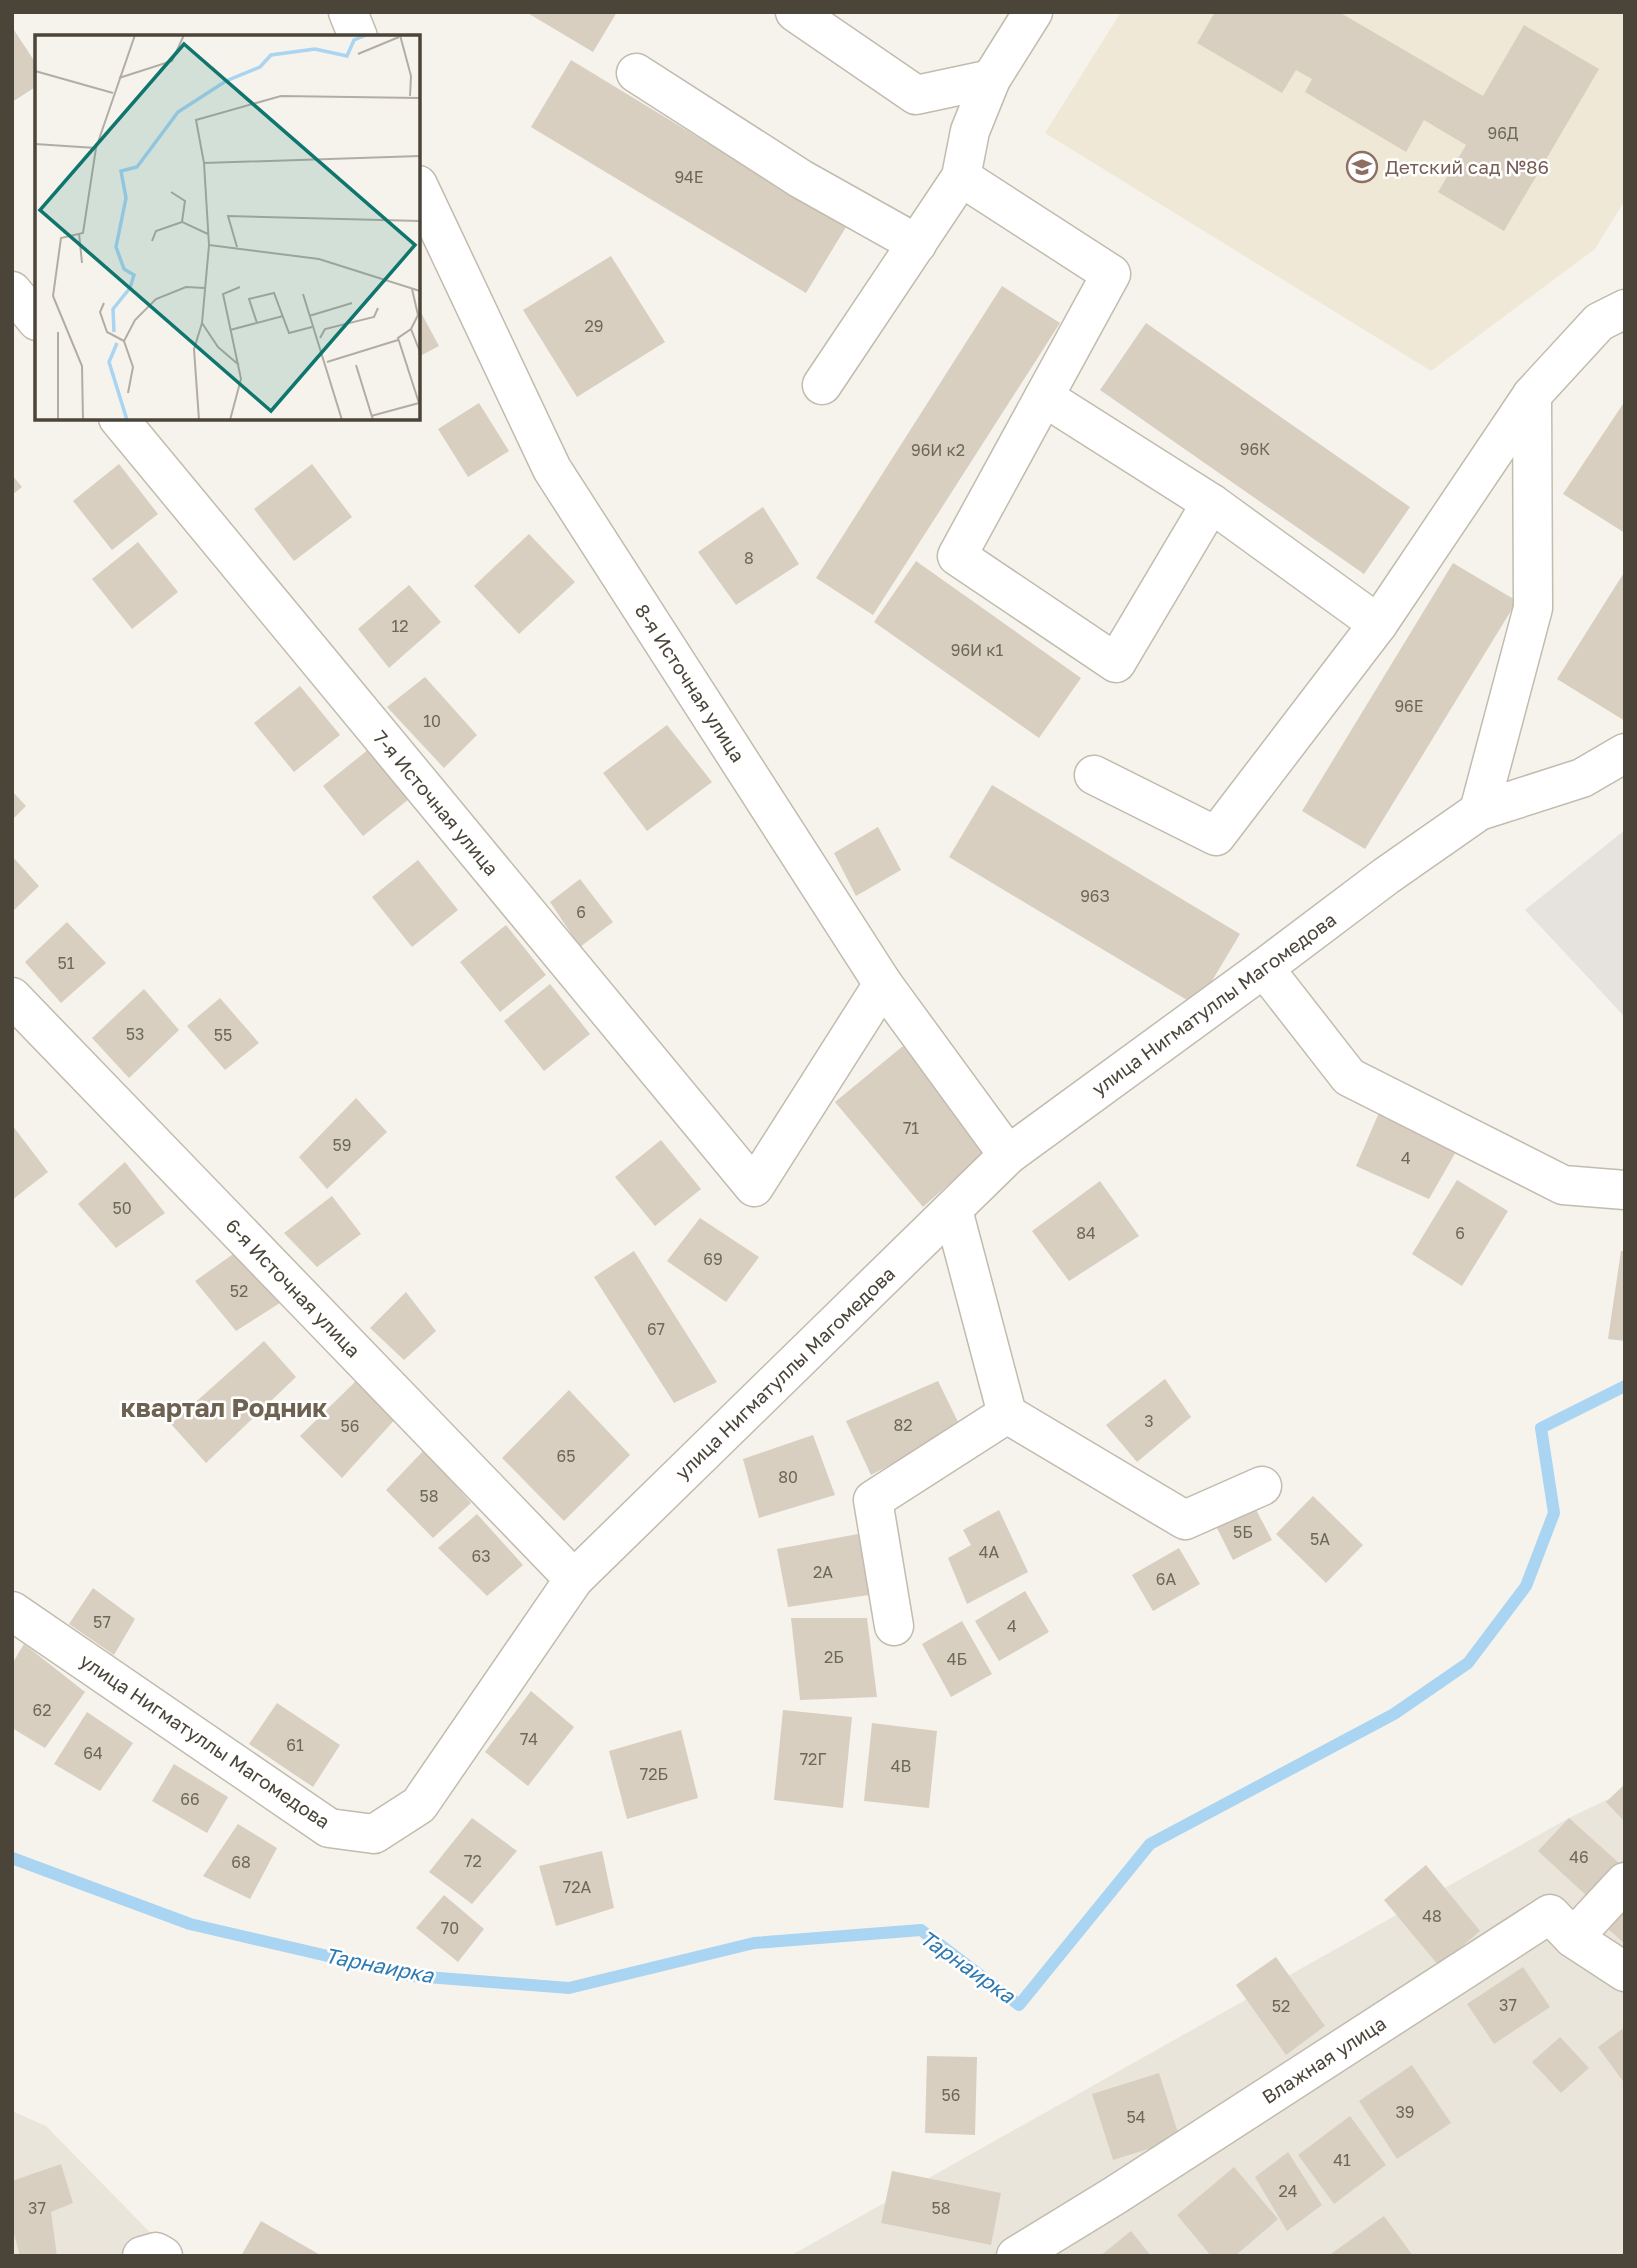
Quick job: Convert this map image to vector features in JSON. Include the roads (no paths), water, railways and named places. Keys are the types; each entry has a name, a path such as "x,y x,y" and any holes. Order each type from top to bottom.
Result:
{"street":[{"path":"348,12 357,35"},
{"path":"795,12 916,95 991,79"},
{"path":"822,386 961,177 970,131 991,79 1033,12"},
{"path":"636,74 801,178 917,244"},
{"path":"961,177 1111,274 957,556 1116,663 1211,503"},
{"name":"8-я Источная улица","path":"420,189 552,469 883,984 1008,1154"},
{"path":"12,291 35,318"},
{"path":"1094,775 1216,836 1378,624 1532,396 1600,322 1625,310"},
{"path":"1479,811 1533,608 1532,396"},
{"path":"1044,397 1211,503 1378,624"},
{"name":"7-я Источная улица","path":"120,420 754,1187 883,984"},
{"name":"улица Нигматуллы Магомедова","path":"12,1611 329,1828 374,1834 419,1805 574,1579 1008,1154 1264,968 1385,876 1479,811 1582,778 1625,753"},
{"path":"1264,968 1349,1077 1563,1185 1625,1190"},
{"name":"6-я Источная улица","path":"12,997 574,1579"},
{"path":"953,1210 1007,1414 1185,1520 1262,1486"},
{"path":"894,1626 873,1500 1007,1414"},
{"path":"1573,1938 1625,1882"},
{"name":"Влажная улица","path":"1016,2256 1126,2188 1550,1913 1573,1938 1625,1972"},
{"path":"142,2256 156,2252 163,2256"}],"waterway":[{"name":"Тарнаирка","path":"12,1858 190,1924 414,1976 569,1988 754,1943 921,1930 1019,2005 1150,1844 1394,1714 1468,1663 1526,1586 1554,1513 1541,1428 1625,1386"}],"place":[{"name":"Детский сад №86","path":"1362,167"}],"district":[{"name":"квартал Родник","path":"224,1408"}]}
